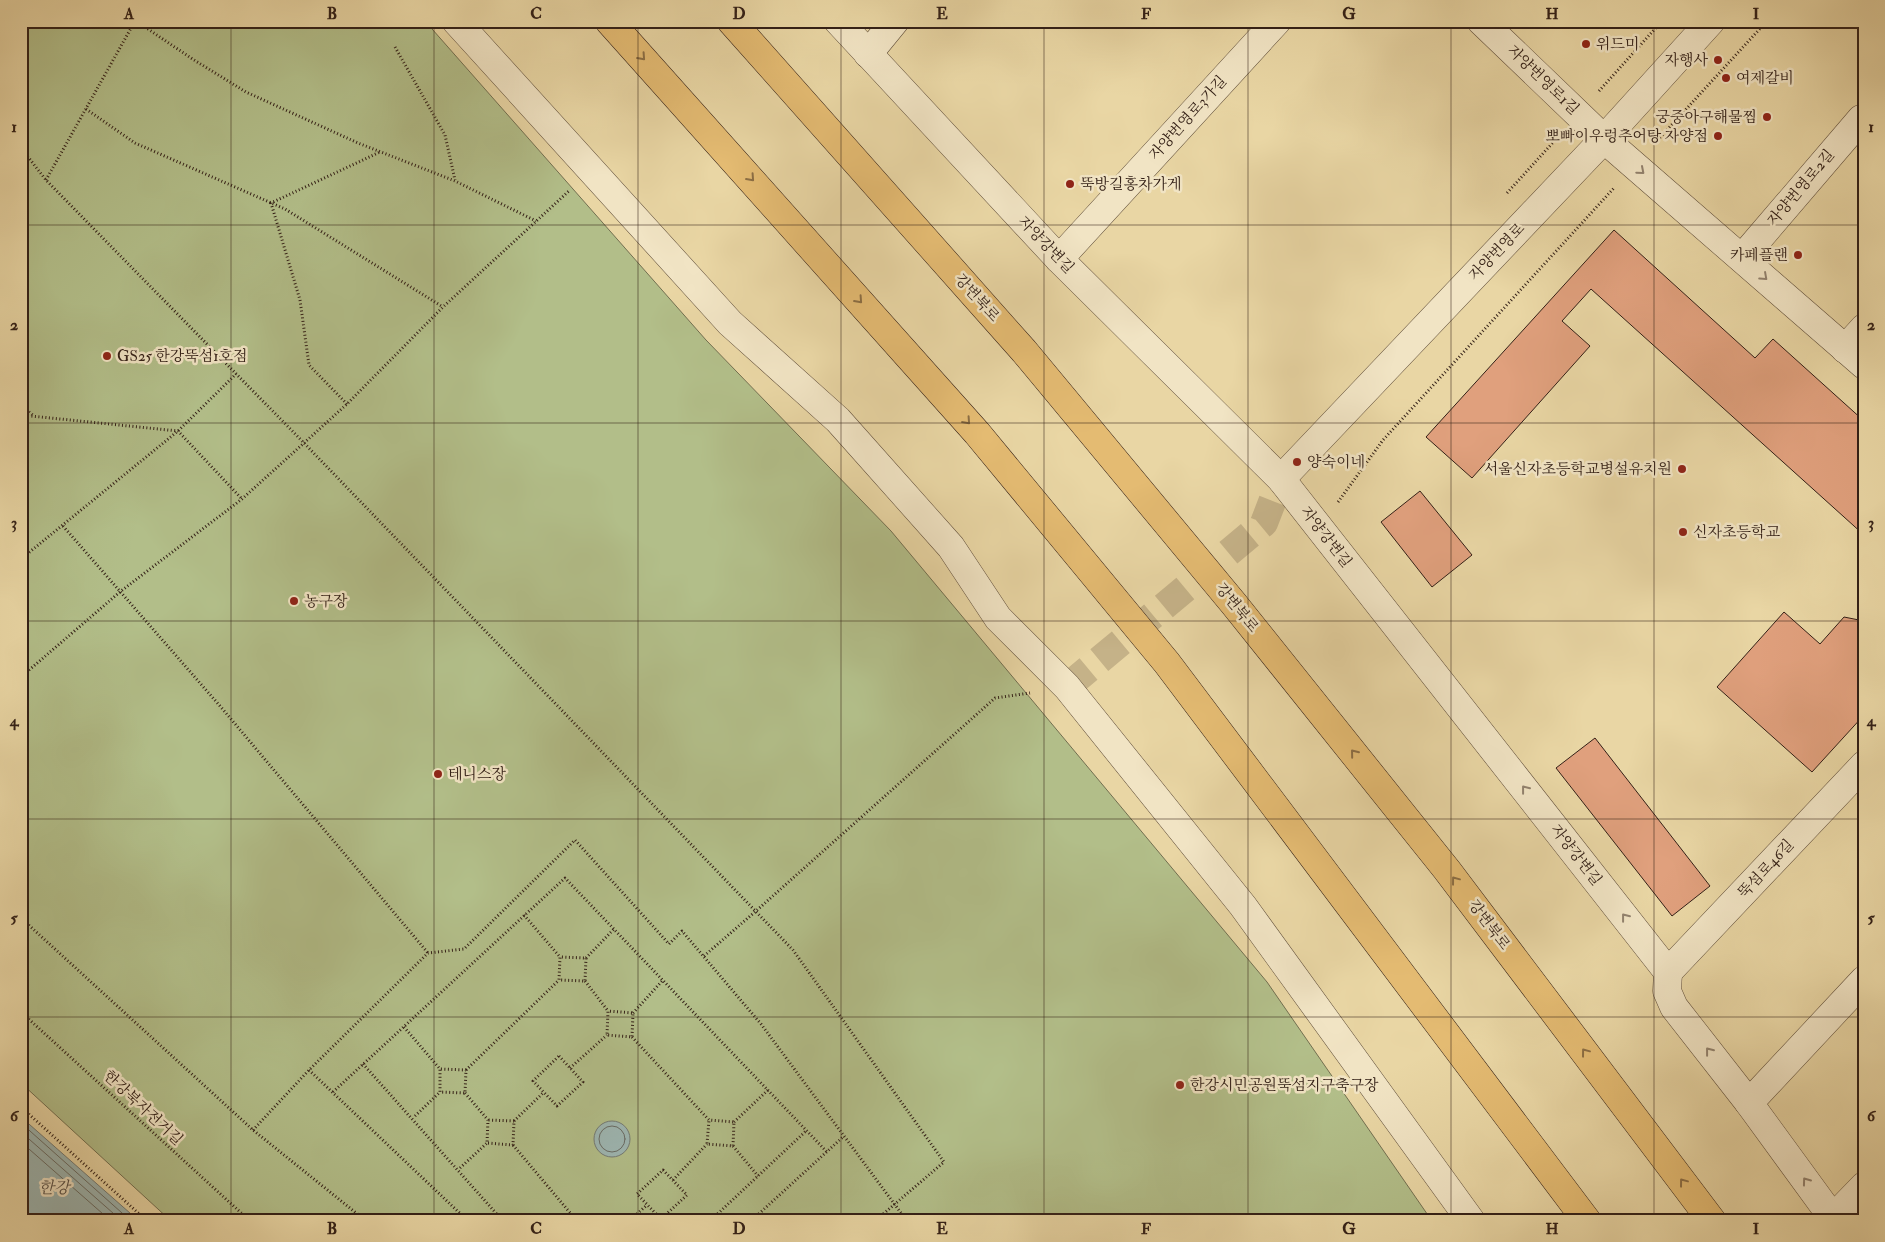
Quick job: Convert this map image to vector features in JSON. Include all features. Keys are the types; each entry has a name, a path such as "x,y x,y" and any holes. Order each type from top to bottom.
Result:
{"highway":[{"path":"609,21 977,433 1161,655 1587,1221"},
{"name":"강변북로","path":"731,21 1024,351 1234,604 1447,870 1712,1221"}],"street":[{"path":"456,21 730,323 838,420 951,547 998,618 1067,687 1243,906 1471,1221"},
{"name":"자양강변길","path":"838,21 1059,259 1281,479 1668,972"},
{"path":"868,54 896,21"},
{"name":"자양번영로3가길","path":"1059,259 1277,21"},
{"name":"자양번영로1길","path":"1481,21 1604,139"},
{"name":"자양번영로","path":"1281,479 1604,139 1710,21"},
{"name":"자양번영로2길","path":"1742,258 1862,120"},
{"path":"1604,139 1854,357 1864,328"},
{"name":"뚝섬로46길","path":"1668,972 1864,765"},
{"path":"1668,972 1667,991 1674,1007 1749,1103 1834,1219 1864,1186"},
{"path":"1749,1103 1864,980"}],"path":[{"path":"46,180 135,21 246,92 358,143 455,181 536,221"},
{"path":"1333,509 1383,440 1767,21"},
{"path":"395,48 445,135 455,181"},
{"path":"86,109 135,142 285,210 443,307"},
{"path":"21,148 46,180 304,443 793,950 944,1162 875,1221"},
{"path":"271,203 380,151"},
{"path":"21,677 121,591 242,499 347,404 443,307 591,170"},
{"path":"271,203 300,300 309,365 347,404"},
{"path":"21,559 178,431 236,374"},
{"path":"21,406 34,416"},
{"path":"21,415 178,431 242,499"},
{"path":"63,526 121,591 428,953"},
{"path":"704,956 995,698 1067,687"},
{"path":"253,1130 309,1070 428,953 464,950 575,840 669,944 682,930 761,1024 907,1221"},
{"path":"333,1092 565,878 828,1152"},
{"path":"487,1144 488,1120 465,1093 466,1070 559,980 560,957 524,915"},
{"path":"21,918 253,1130 366,1221"},
{"path":"607,1035 608,1011 585,982 586,958 614,929"},
{"path":"560,957 586,958"},
{"path":"559,980 585,982"},
{"path":"663,980 633,1013 632,1036 708,1120 708,1144 673,1180"},
{"path":"608,1011 633,1013"},
{"name":"한강북자전거길","path":"21,1012 250,1221"},
{"path":"404,1027 440,1069 440,1092"},
{"path":"570,1068 607,1035 632,1036"},
{"path":"559,1056 570,1068 583,1082 557,1106 533,1081 559,1056"},
{"path":"363,1064 503,1221"},
{"path":"440,1069 466,1070"},
{"path":"309,1070 468,1221"},
{"path":"758,1176 733,1146 734,1122 768,1090"},
{"path":"415,1116 440,1092 465,1093"},
{"path":"544,1092 514,1121 513,1145 577,1221"},
{"path":"21,1107 147,1221"},
{"path":"488,1120 514,1121"},
{"path":"708,1120 734,1122"},
{"path":"710,1221 807,1130"},
{"path":"751,1221 844,1136"},
{"path":"460,1168 487,1144 513,1145"},
{"path":"708,1144 733,1146"},
{"path":"663,1170 673,1180 687,1195 660,1219 637,1194 663,1170"},
{"path":"629,1221 647,1205"}],"green space":[{"path":"21,21 425,21 706,340 891,531 1267,982 1432,1221 171,1221 21,1083"}],"water":[{"name":"한강","path":"21,1117 139,1221 21,1221"},
{"path":"612,1121 619,1122 625,1126 629,1132 629,1146 625,1152 619,1156 612,1157 605,1156 599,1152 595,1146 594,1139 595,1132 599,1126 605,1122"}],"building":[{"path":"1614,230 1755,358 1773,339 1864,421 1864,447 1859,452 1864,456 1864,535 1591,289 1562,321 1590,346 1472,478 1426,437"},
{"path":"1420,491 1472,555 1432,587 1381,522"},
{"path":"1784,612 1820,644 1844,617 1864,621 1864,715 1812,772 1717,687"},
{"path":"1595,738 1710,886 1672,916 1556,768"}],"tunnel":[{"path":"1067,687 1264,523 1281,479"}],"place":[{"name":"위드미","path":"1586,44"},
{"name":"자행사","path":"1718,60"},
{"name":"여제갈비","path":"1726,78"},
{"name":"궁중아구해물찜","path":"1767,117"},
{"name":"뽀빠이우렁추어탕 자양점","path":"1718,136"},
{"name":"뚝방길홍차가게","path":"1070,184"},
{"name":"카페플랜","path":"1798,255"},
{"name":"GS25 한강뚝섬1호점","path":"107,356"},
{"name":"양숙이네","path":"1297,462"},
{"name":"서울신자초등학교병설유치원","path":"1682,469"},
{"name":"신자초등학교","path":"1683,532"},
{"name":"농구장","path":"294,601"},
{"name":"테니스장","path":"438,774"},
{"name":"한강시민공원뚝섬지구축구장","path":"1180,1085"}]}
